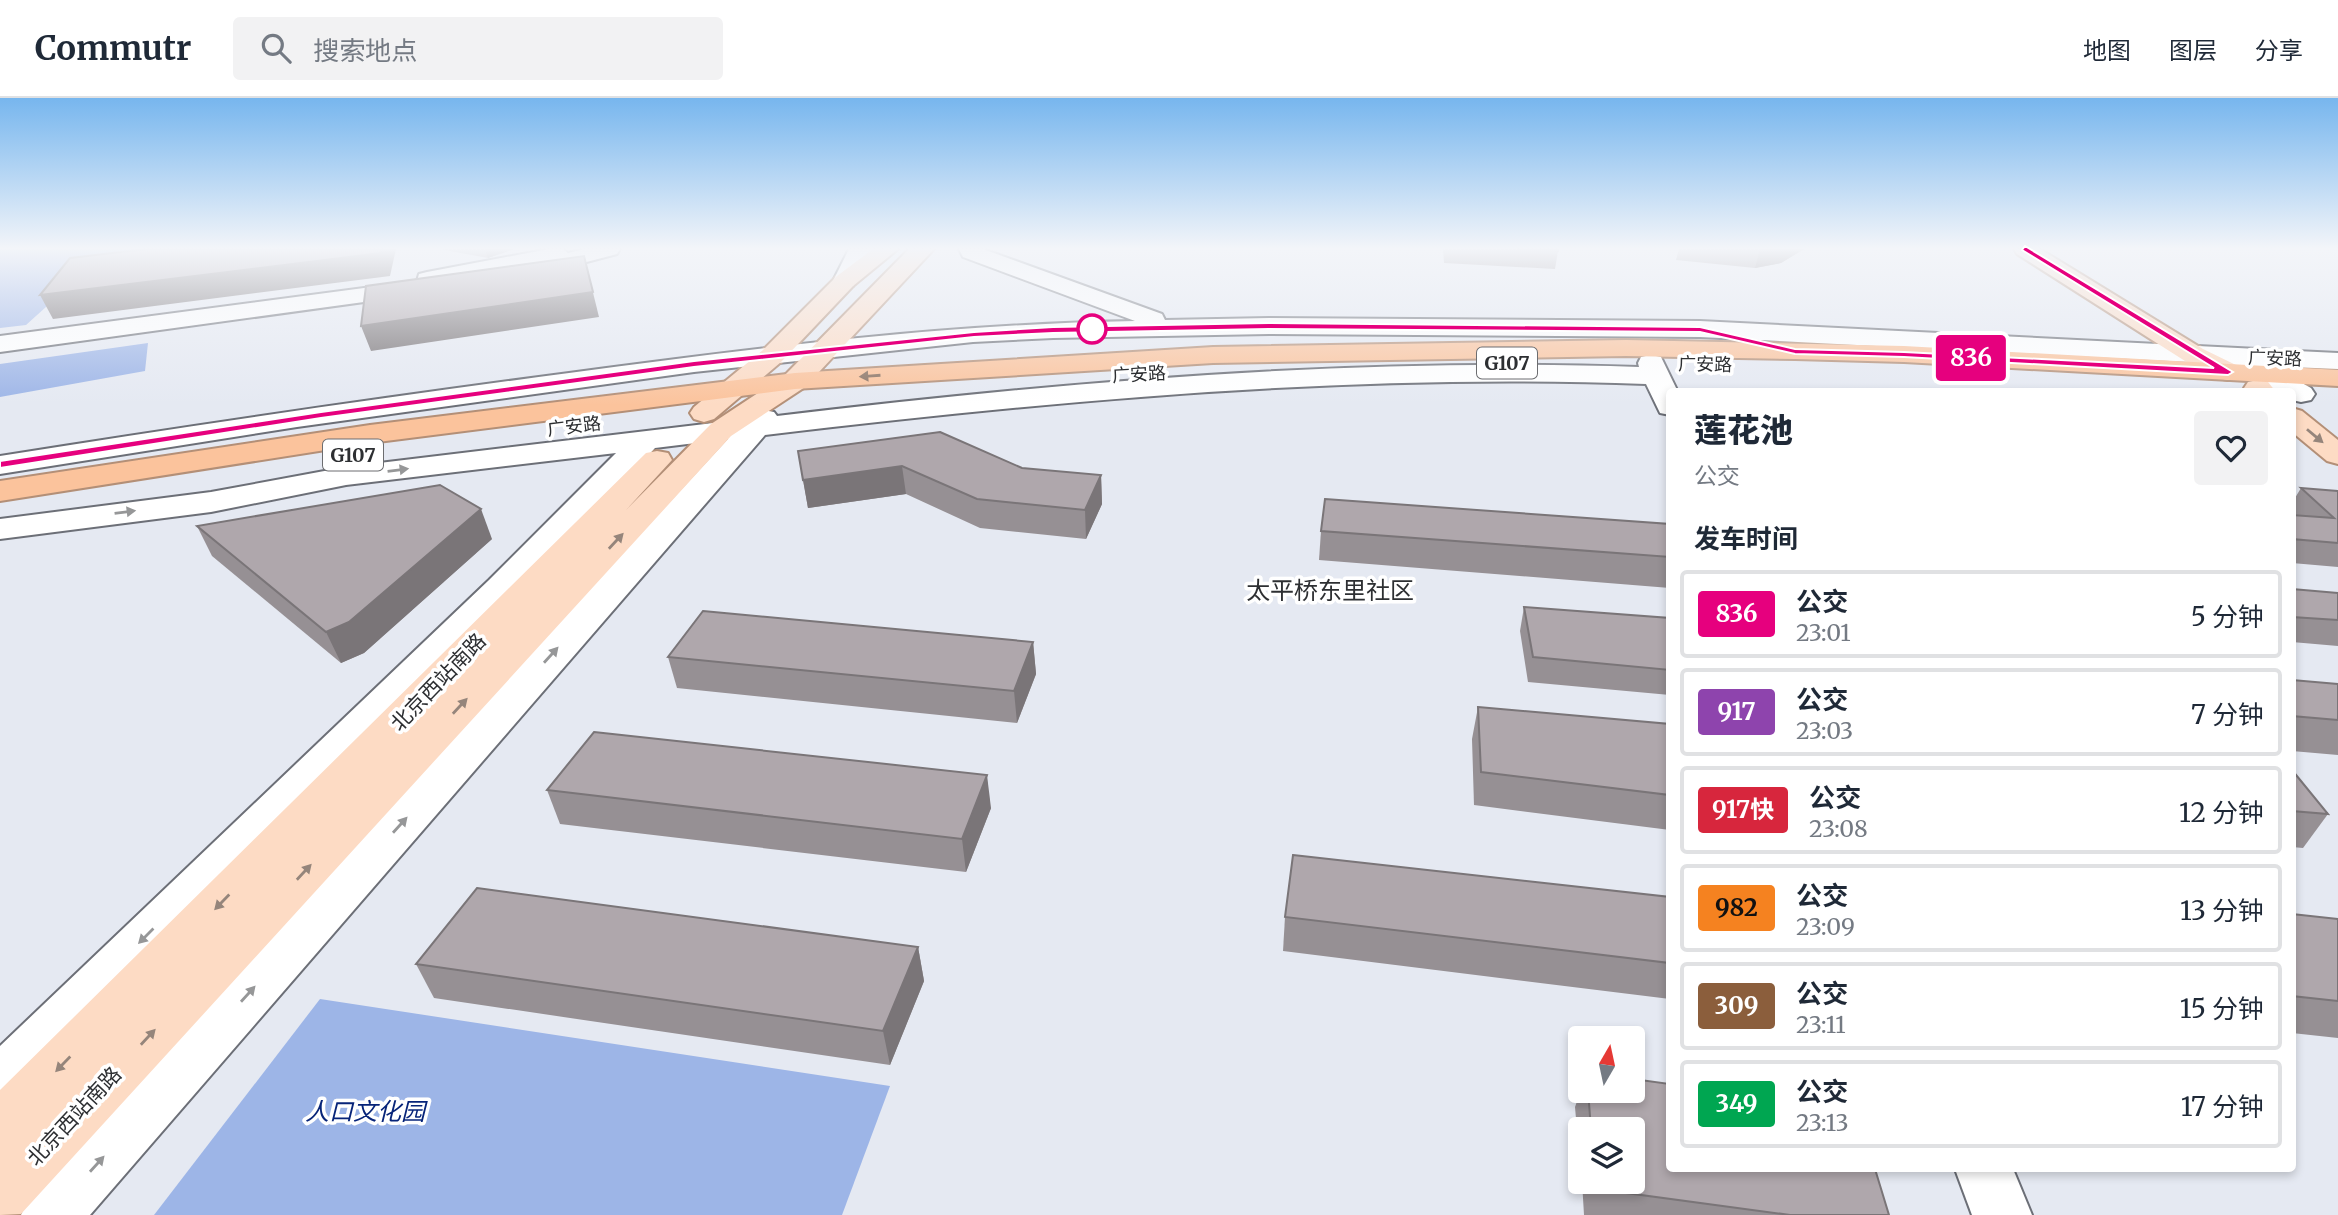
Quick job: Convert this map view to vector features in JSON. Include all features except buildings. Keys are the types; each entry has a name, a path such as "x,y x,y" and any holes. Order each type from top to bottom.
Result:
{"highway":[{"path":"1700,329 1795,351"},
{"path":"1966,343 2035,361"},
{"name":"广安路","path":"0,509 364,453 1121,359 1308,351 1626,348 1795,351 2035,361 2231,364"},
{"name":"广安路","path":"1653,369 1977,372 2207,388"},
{"path":"2296,389 2338,378"},
{"path":"2296,394 2338,397"},
{"name":"广安路","path":"0,491 370,434 735,407"}],"main road":[{"name":"北京西站南路","path":"0,1194 735,407 827,301"},
{"name":"北京西站南路","path":"0,1128 735,407 827,349 871,301"},
{"path":"2108,301 2194,355 2231,364"},
{"path":"2135,301 2231,364"},
{"path":"2296,402 2338,424"},
{"path":"2296,411 2338,455"}],"street":[{"path":"0,335 255,301"},
{"path":"0,344 314,301"},
{"path":"1102,301 1174,328"},
{"name":"广安路","path":"827,349 974,334 1174,328 1700,329 2194,355"},
{"name":"广安路","path":"2231,364 2338,361"},
{"path":"2231,364 2271,388"},
{"path":"1653,369 1666,398"},
{"name":"广安路","path":"0,465 352,410 925,407 1216,383 1653,369"},
{"name":"广安路","path":"0,529 211,502 735,407"},
{"name":"北京西站南路","path":"0,1081 502,588 735,407"},
{"name":"北京西站南路","path":"51,1215 735,407"},
{"path":"0,521 57,520"},
{"path":"1985,1172 2002,1215"}],"green space":[{"path":"0,301 52,301 26,325 0,328"},
{"path":"148,343 145,371 0,397 0,364"},
{"name":"人口文化园","path":"320,999 890,1086 842,1215 154,1215"}],"bus line":[{"name":"836","path":"0,465 321,415 694,364 974,334 1053,330 1269,326 1700,329 1795,351 1904,354 2228,372 2194,355 2108,301"}],"district":[{"name":"太平桥东里社区","path":"1330,590"}]}
